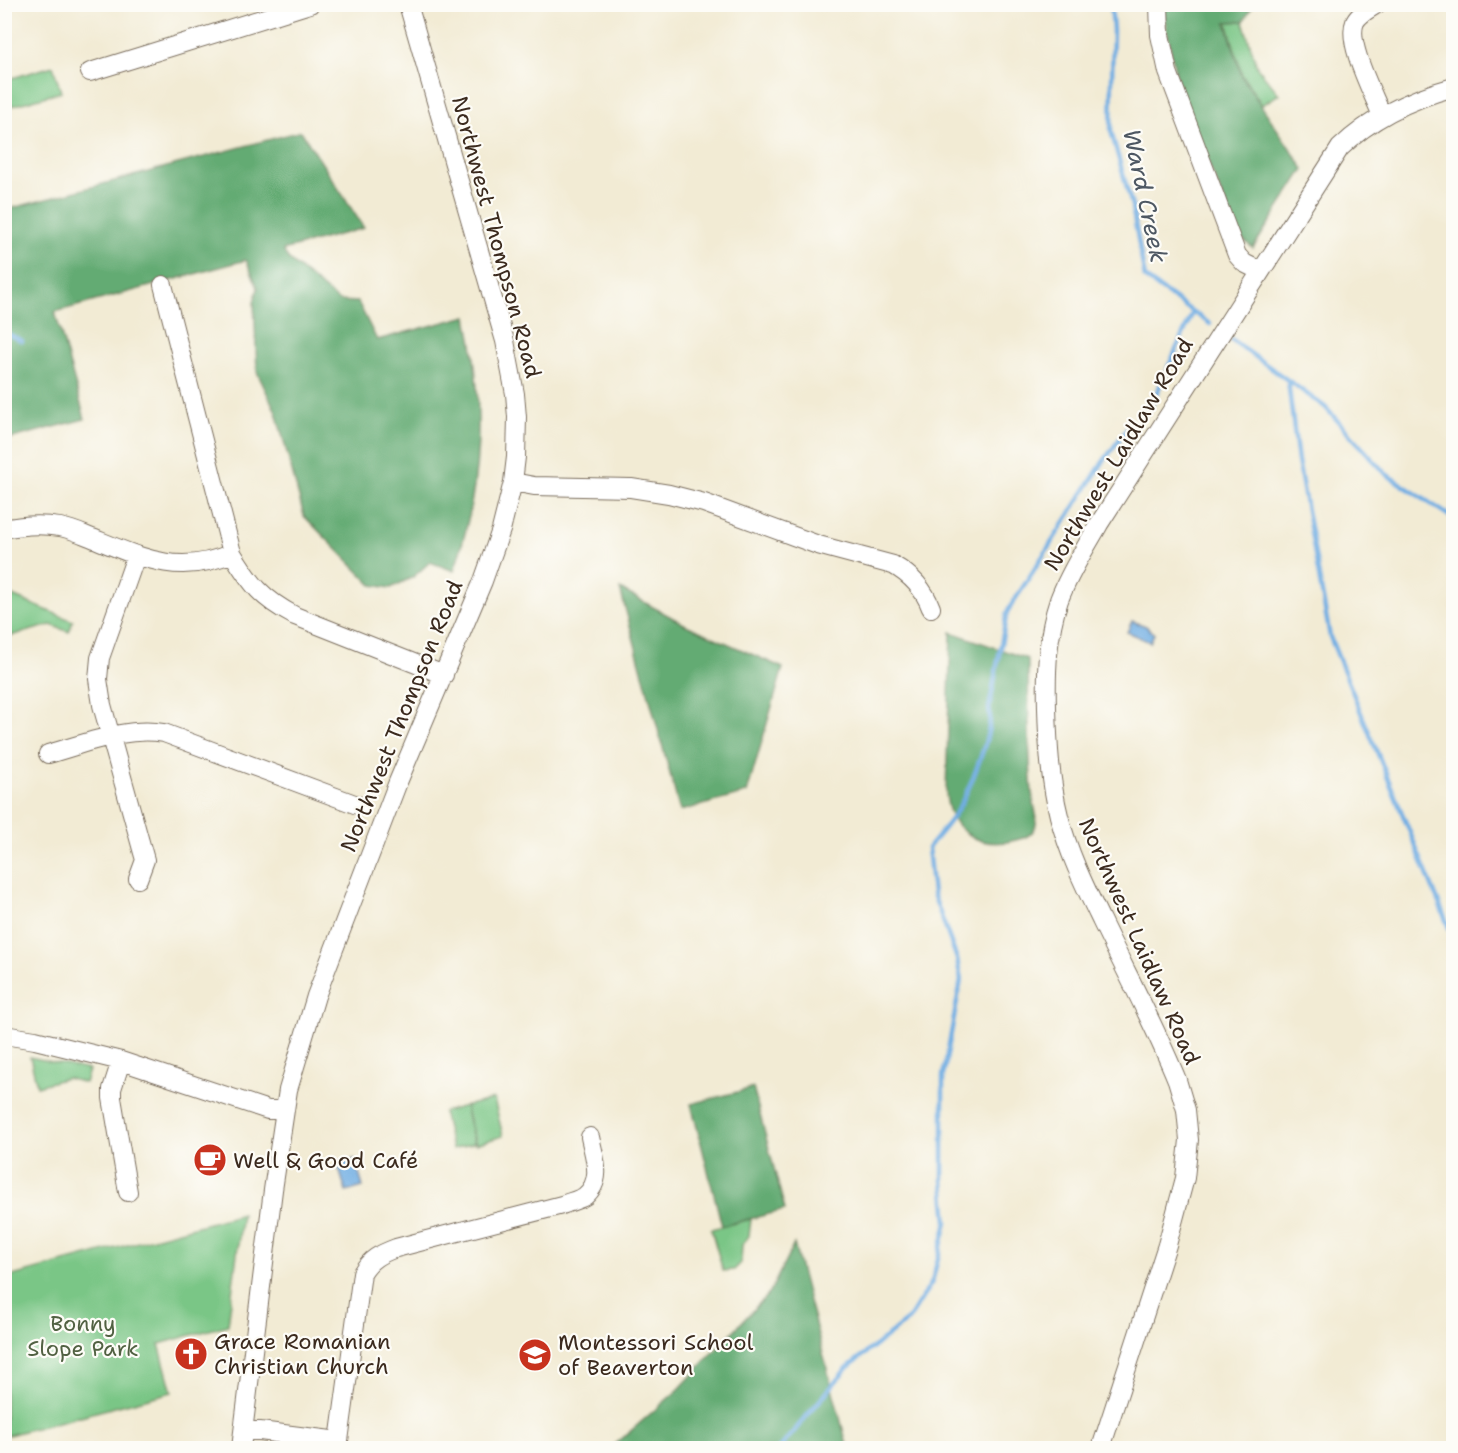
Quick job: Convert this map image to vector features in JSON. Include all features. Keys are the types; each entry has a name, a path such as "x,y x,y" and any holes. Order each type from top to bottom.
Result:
{"street":[{"path":"90,72 310,4"},
{"path":"1159,4 1160,35 1168,72 1237,255 1244,263 1260,271"},
{"path":"1377,4 1360,15 1353,31 1354,44 1382,116"},
{"name":"Northwest Thompson Road","path":"241,1449 283,1110 301,1043 316,996 398,782 483,581 501,530 513,483 517,417 505,340 409,5"},
{"name":"Northwest Laidlaw Road","path":"1101,1449 1177,1212 1188,1162 1189,1140 1186,1110 1173,1070 1088,892 1059,818 1048,755 1049,646 1055,611 1074,567 1340,148 1382,116 1405,104 1454,87"},
{"path":"163,285 232,553 250,582 273,604 295,616 444,675"},
{"path":"513,483 534,486 631,488 694,500 818,545 893,565 915,581 932,608"},
{"path":"4,530 27,526 62,527 159,563 188,565 215,561 232,553"},
{"path":"136,556 100,658 99,691 145,860 138,879"},
{"path":"48,754 147,730 164,733 360,806"},
{"path":"4,1035 35,1040 121,1061 268,1110 283,1110"},
{"path":"121,1061 112,1089 112,1098 128,1192"},
{"path":"244,1429 339,1445 362,1273 369,1262 380,1254 396,1248 562,1205 584,1196 596,1182 597,1166 590,1137"}],"green space":[{"path":"1162,5 1253,5 1244,21 1226,22 1242,77 1304,169 1253,248 1239,236 1180,96"},
{"path":"1243,21 1257,67 1279,94 1262,105 1242,75 1227,22"},
{"path":"53,66 61,92 5,108 5,80"},
{"path":"301,131 364,228 283,250 288,259 339,301 358,302 377,340 467,316 476,380 478,445 470,509 454,571 430,562 413,577 391,588 372,585 304,516 276,412 257,372 254,302 258,288 246,260 55,312 85,419 5,440 5,210"},
{"path":"620,589 686,625 783,668 747,793 680,811"},
{"path":"5,593 73,621 69,632 51,625 10,636 5,615"},
{"path":"951,632 1028,659 1030,759 1036,820 1033,831 1022,838 1003,842 978,839 959,827 952,817 946,791"},
{"path":"30,1057 89,1070 85,1083 67,1078 37,1086"},
{"path":"753,1088 785,1210 722,1226 691,1104"},
{"path":"494,1099 503,1136 476,1144 465,1106"},
{"path":"465,1106 474,1143 452,1149 443,1112"},
{"name":"Bonny Slope Park","path":"242,1214 228,1325 159,1344 172,1392 5,1436 5,1278"},
{"path":"751,1219 749,1236 742,1245 741,1263 734,1270 723,1271 711,1229"},
{"path":"794,1244 848,1448 611,1448 679,1389 770,1292"}],"water":[{"path":"1132,621 1146,626 1154,634 1150,642 1127,632"},
{"path":"355,1159 363,1187 346,1192 338,1165"}],"waterway":[{"name":"Ward Creek","path":"1111,4 1113,30 1111,131 1132,206 1145,278 1210,324"},
{"path":"1146,411 1150,408 1193,312"},
{"path":"4,332 22,341"},
{"name":"Ward Creek","path":"1232,340 1325,407 1386,474 1454,519"},
{"path":"1288,381 1298,461 1330,637 1454,940"},
{"path":"780,1448 847,1368 909,1319 932,1282 947,1222 943,1181 943,1076 961,980 957,959 933,894 928,848 956,813 980,758 988,730 989,709 1007,612 1103,462 1129,426"}],"place":[{"name":"Well & Good Café","path":"210,1160"},
{"name":"Grace Romanian Christian Church","path":"191,1354"},
{"name":"Montessori School of Beaverton","path":"535,1355"}]}
